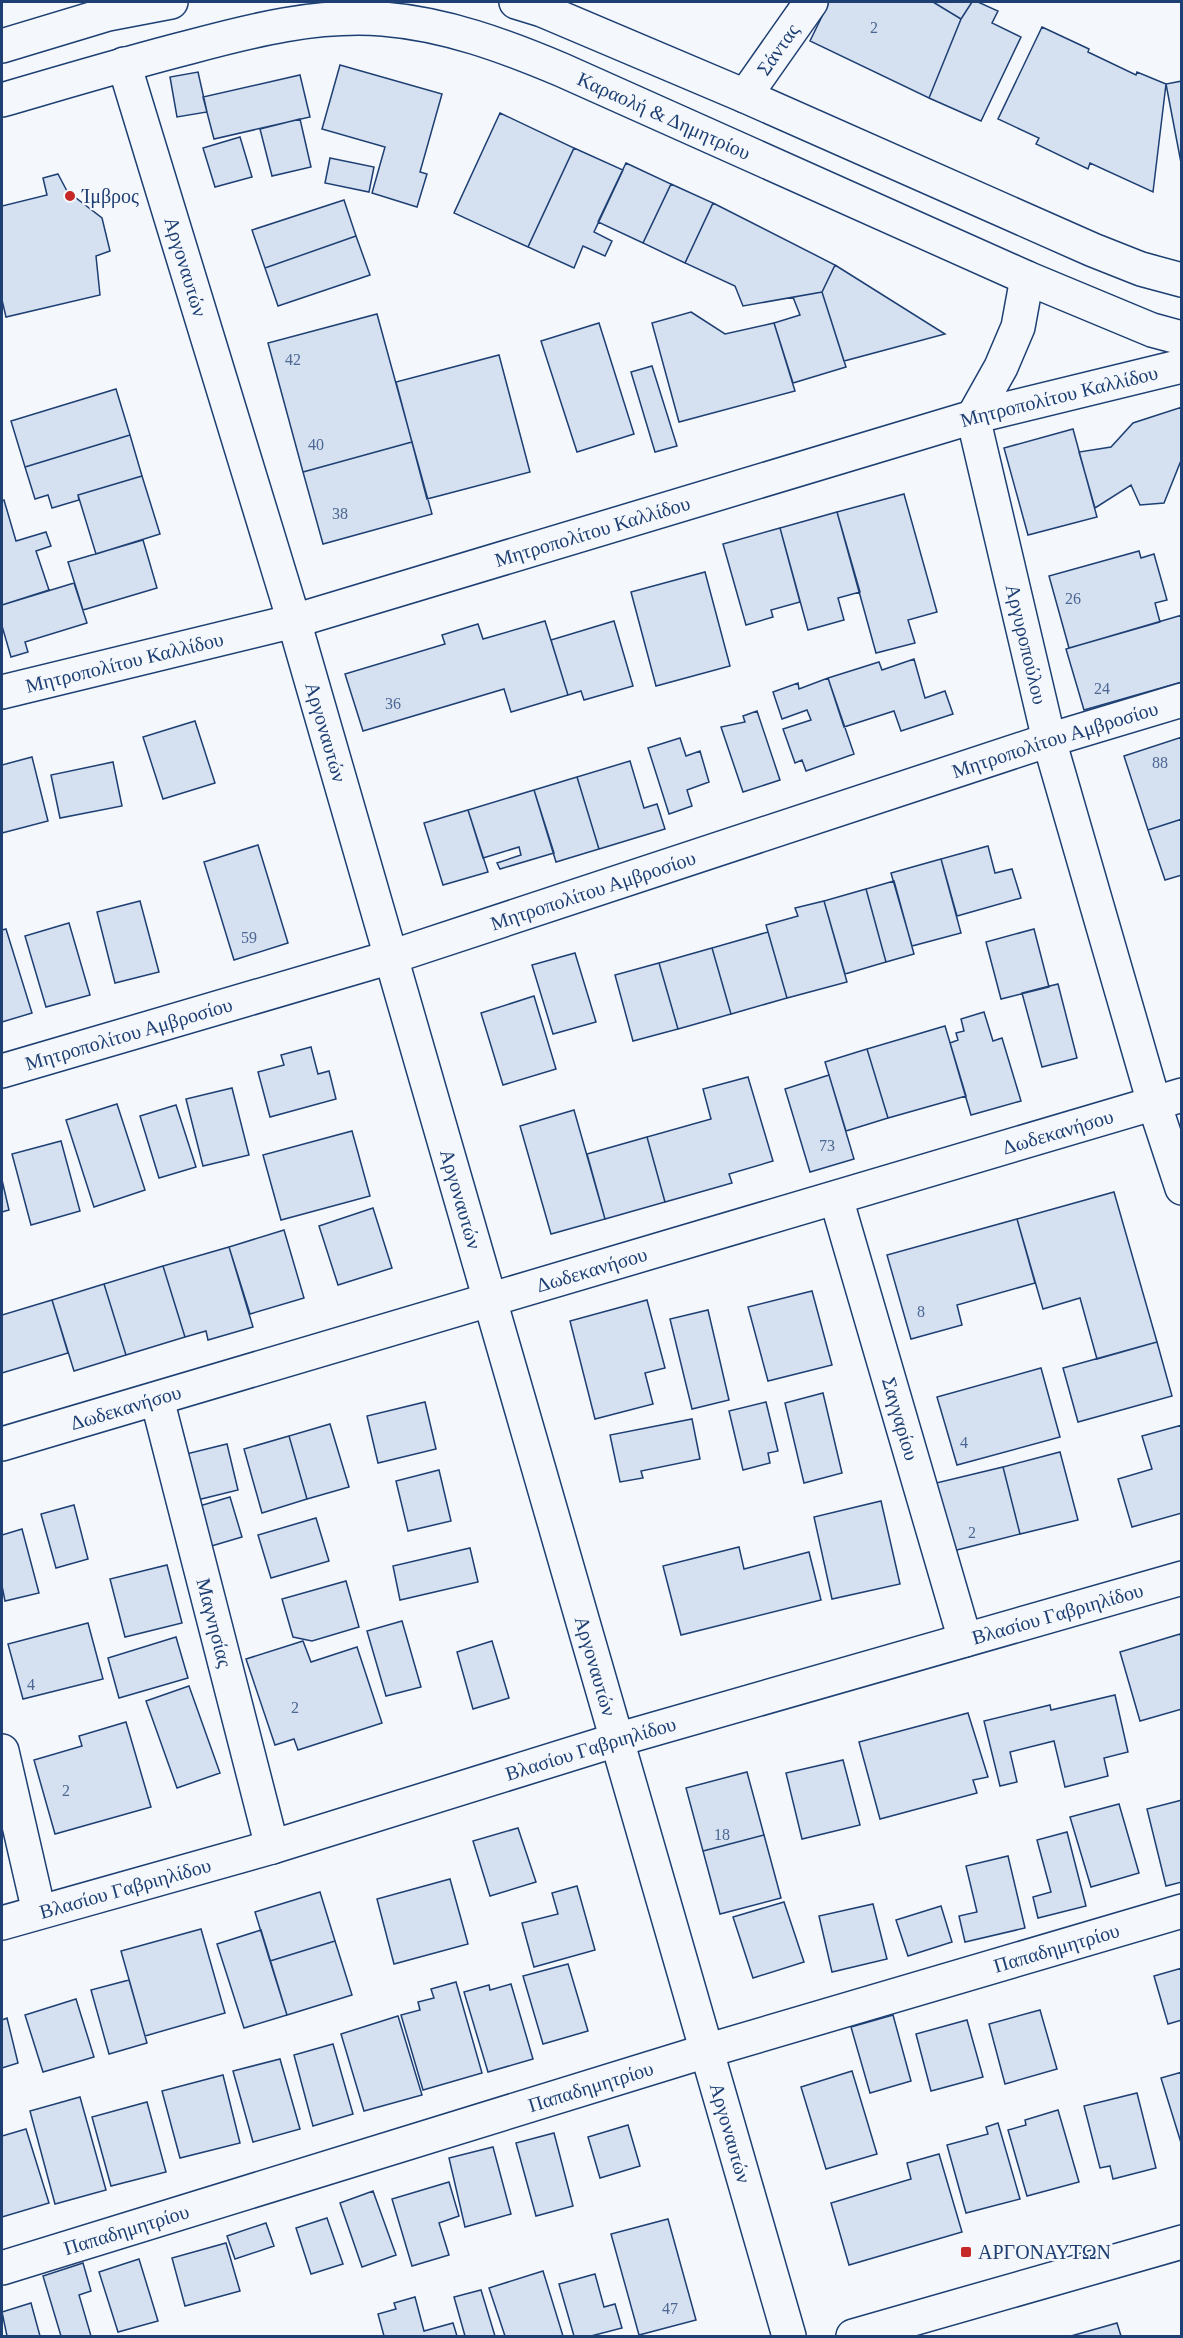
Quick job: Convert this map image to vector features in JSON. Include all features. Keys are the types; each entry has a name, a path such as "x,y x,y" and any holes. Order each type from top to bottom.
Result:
{"street":[{"path":"2,46 106,8 171,2"},
{"path":"516,2 542,10 744,96 1093,250 1141,269 1182,280"},
{"name":"Σάντας","path":"744,96 811,2"},
{"name":"Καραολή & Δημητρίου","path":"2,100 124,64 261,28 317,21 382,19 472,36 521,52 573,74 1027,278 1152,330 1182,338"},
{"name":"Αργοναυτών","path":"124,64 294,621 789,2337"},
{"path":"973,417 1001,367 1018,327 1027,278"},
{"name":"Μητροπολίτου Καλλίδου","path":"2,692 294,621 973,417 1182,366"},
{"name":"Αργυροπούλου","path":"973,417 1049,741 1168,1099 1182,1188"},
{"name":"Μητροπολίτου Αμβροσίου","path":"2,1071 391,957 1049,741 1182,700"},
{"name":"Δωδεκανήσου","path":"2,1444 1168,1099"},
{"name":"Σαγγαρίου","path":"836,1198 966,1640"},
{"name":"Μαγνησίας","path":"157,1399 272,1847"},
{"name":"Βλασίου Γαβριηλίδου","path":"2,1923 272,1847 616,1740 1182,1578"},
{"path":"2,1751 39,1912"},
{"name":"Παπαδημητρίου","path":"2,2268 706,2051 1182,1911"},
{"path":"853,2337 1182,2242"}],"building":[{"path":"829,2 933,2 961,19 929,98 810,41"},
{"path":"933,2 972,2 961,19"},
{"path":"972,2 978,2 998,11 992,23 1021,37 981,121 929,98 961,19"},
{"path":"1042,27 1136,75 1137,72 1166,84 1153,192 1090,163 1088,169 1036,144 1039,138 998,119"},
{"path":"340,65 442,94 420,172 427,174 417,207 372,193 385,147 322,129"},
{"path":"198,72 207,112 177,117 170,77"},
{"path":"300,75 310,117 214,139 203,97"},
{"path":"1182,81 1182,168 1166,84"},
{"path":"500,113 574,148 528,247 454,213"},
{"path":"300,119 311,167 272,176 260,129"},
{"path":"240,137 252,177 215,187 203,148"},
{"path":"574,148 623,170 594,232 612,241 605,256 583,246 574,268 528,247"},
{"path":"330,158 374,167 369,192 325,183"},
{"path":"626,163 671,184 643,243 598,222"},
{"path":"58,174 67,191 102,218 110,251 96,256 100,295 6,317 2,300 2,206 47,195 43,178"},
{"path":"671,184 713,203 685,263 643,243"},
{"path":"344,200 356,236 265,268 252,230"},
{"path":"713,203 835,265 822,292 743,306 735,286 685,263"},
{"path":"356,236 370,275 278,306 265,268"},
{"path":"835,265 945,334 844,361 822,292"},
{"path":"822,292 846,367 793,383 774,323 800,315 793,297"},
{"path":"691,312 725,334 774,323 795,391 679,422 652,323"},
{"path":"377,314 412,442 303,472 268,343"},
{"path":"599,323 634,434 577,452 541,341"},
{"path":"499,355 530,472 427,499 396,382"},
{"path":"652,366 677,446 655,452 631,372"},
{"path":"116,389 130,435 25,467 11,421"},
{"path":"1182,407 1182,458 1164,503 1140,505 1131,485 1095,508 1079,452 1111,447 1133,423"},
{"path":"1073,429 1097,517 1028,535 1004,448"},
{"path":"130,435 142,476 78,495 79,500 52,508 48,495 35,499 25,467"},
{"path":"412,442 432,514 323,544 303,472"},
{"path":"142,476 160,534 96,554 78,495"},
{"path":"904,494 937,612 908,620 915,643 876,653 837,512"},
{"path":"4,500 16,541 46,532 51,546 36,551 49,590 2,605 2,501"},
{"path":"837,512 860,592 838,598 844,620 808,630 780,528"},
{"path":"780,528 800,602 771,610 773,617 746,625 723,544"},
{"path":"143,540 157,588 83,610 68,562"},
{"path":"1139,551 1141,558 1154,554 1167,600 1155,603 1160,622 1069,648 1049,576"},
{"path":"705,572 730,666 656,686 631,592"},
{"path":"74,583 87,623 25,642 28,652 11,657 2,626 2,605"},
{"path":"1182,615 1182,682 1084,710 1066,649"},
{"path":"545,621 568,695 511,712 504,689 363,731 345,674 445,644 442,635 478,624 483,639"},
{"path":"614,621 633,686 584,700 581,691 568,695 551,640"},
{"path":"914,659 925,698 945,691 953,714 901,731 894,711 844,727 828,678 879,662 882,670"},
{"path":"828,678 854,754 806,771 802,760 795,763 783,729 811,720 807,710 782,719 773,692 798,683 799,689"},
{"path":"757,711 780,780 743,792 721,727 745,722 743,716"},
{"path":"195,721 215,783 163,799 143,737"},
{"path":"1182,737 1182,819 1148,830 1124,756"},
{"path":"680,738 686,756 700,751 709,782 687,790 692,806 669,814 648,748"},
{"path":"32,757 48,821 2,833 2,765"},
{"path":"630,761 644,808 657,804 665,829 599,849 577,777"},
{"path":"113,762 122,806 60,818 51,775"},
{"path":"577,777 599,849 556,862 534,790"},
{"path":"534,790 554,853 500,869 497,863 521,855 519,847 483,858 468,810"},
{"path":"468,810 488,872 443,885 424,823"},
{"path":"1182,819 1182,875 1165,880 1148,830"},
{"path":"258,845 288,943 234,960 204,862"},
{"path":"988,846 995,873 1012,869 1021,898 957,916 941,859"},
{"path":"941,859 961,933 912,946 891,873"},
{"path":"894,881 914,954 886,962 866,889"},
{"path":"866,889 886,962 845,974 824,901"},
{"path":"140,901 159,972 115,983 97,912"},
{"path":"824,901 847,982 787,998 766,925 798,916 795,908"},
{"path":"69,923 90,995 46,1007 25,936"},
{"path":"6,929 32,1013 2,1022 2,930"},
{"path":"1034,929 1049,987 1001,999 986,942"},
{"path":"768,932 787,998 731,1014 712,948"},
{"path":"712,948 731,1014 678,1029 659,963"},
{"path":"575,953 596,1022 553,1034 532,965"},
{"path":"659,963 678,1029 633,1041 615,975"},
{"path":"1058,984 1077,1058 1042,1067 1022,993"},
{"path":"534,996 556,1069 503,1085 481,1013"},
{"path":"984,1012 993,1041 1002,1038 1021,1101 971,1115 950,1043 958,1040 956,1033 964,1031 961,1019"},
{"path":"945,1026 966,1096 888,1118 867,1049"},
{"path":"311,1047 318,1074 329,1071 336,1099 270,1117 258,1072 284,1065 281,1055"},
{"path":"867,1049 888,1118 846,1131 825,1062"},
{"path":"829,1075 854,1159 810,1172 785,1089"},
{"path":"748,1077 773,1161 729,1174 732,1183 665,1202 647,1137 711,1119 703,1089"},
{"path":"232,1088 249,1155 203,1166 186,1099"},
{"path":"117,1104 145,1190 94,1207 66,1120"},
{"path":"176,1105 196,1167 159,1178 140,1116"},
{"path":"574,1110 605,1219 551,1234 520,1126"},
{"path":"352,1131 370,1196 281,1220 263,1155"},
{"path":"647,1137 665,1202 605,1219 587,1154"},
{"path":"61,1141 80,1211 31,1225 12,1154"},
{"path":"2,1180 9,1210 2,1212"},
{"path":"1114,1192 1157,1342 1097,1359 1080,1298 1043,1309 1017,1219"},
{"path":"373,1208 392,1268 338,1285 319,1226"},
{"path":"1017,1219 1035,1283 957,1305 962,1325 911,1339 887,1255"},
{"path":"284,1230 304,1298 250,1314 229,1247"},
{"path":"229,1247 253,1327 208,1340 206,1331 185,1337 163,1266"},
{"path":"163,1266 185,1337 126,1355 104,1284"},
{"path":"104,1284 126,1355 74,1371 52,1300"},
{"path":"812,1291 832,1365 768,1381 748,1307"},
{"path":"52,1300 68,1353 2,1373 2,1315"},
{"path":"647,1300 665,1368 645,1373 653,1404 595,1419 570,1321"},
{"path":"708,1310 729,1400 692,1409 670,1319"},
{"path":"1157,1342 1172,1396 1078,1422 1063,1368"},
{"path":"1041,1368 1060,1437 957,1465 937,1397"},
{"path":"823,1393 842,1473 804,1483 785,1403"},
{"path":"425,1402 436,1449 378,1463 367,1416"},
{"path":"766,1402 778,1451 768,1453 770,1463 743,1470 729,1411"},
{"path":"692,1419 700,1459 641,1471 643,1478 620,1482 610,1435"},
{"path":"330,1424 349,1487 307,1499 289,1436"},
{"path":"1182,1425 1182,1513 1132,1527 1118,1479 1152,1469 1142,1436"},
{"path":"289,1436 307,1499 262,1513 244,1449"},
{"path":"227,1444 238,1490 193,1501 182,1455"},
{"path":"1060,1452 1078,1520 1020,1534 1003,1467"},
{"path":"1003,1467 1020,1534 949,1552 932,1484"},
{"path":"439,1470 451,1521 408,1531 396,1481"},
{"path":"230,1497 242,1537 208,1547 196,1507"},
{"path":"881,1501 900,1584 832,1599 814,1517"},
{"path":"74,1505 88,1559 56,1568 41,1514"},
{"path":"316,1518 329,1561 271,1578 258,1535"},
{"path":"22,1529 39,1593 5,1601 2,1586 2,1535"},
{"path":"739,1547 744,1569 809,1552 821,1600 681,1635 663,1566"},
{"path":"470,1548 478,1582 400,1600 393,1566"},
{"path":"167,1565 182,1623 125,1637 110,1579"},
{"path":"346,1581 359,1627 312,1641 293,1637 282,1599"},
{"path":"402,1621 421,1687 386,1696 367,1631"},
{"path":"88,1623 103,1679 23,1699 8,1644"},
{"path":"1180,1634 1182,1641 1182,1709 1140,1721 1120,1652"},
{"path":"176,1637 188,1678 119,1698 108,1658"},
{"path":"303,1641 311,1662 357,1647 382,1723 298,1750 294,1739 275,1745 246,1659"},
{"path":"492,1641 509,1698 473,1709 457,1652"},
{"path":"189,1686 220,1773 177,1788 146,1701"},
{"path":"1115,1695 1128,1752 1104,1758 1108,1776 1065,1787 1054,1741 1010,1752 1017,1782 1000,1786 984,1721 1050,1705 1051,1710"},
{"path":"968,1713 988,1777 973,1780 977,1793 880,1819 859,1742"},
{"path":"126,1722 151,1807 55,1834 34,1760 82,1746 79,1736"},
{"path":"843,1760 860,1825 802,1839 786,1773"},
{"path":"747,1772 764,1835 703,1851 686,1788"},
{"path":"1182,1800 1182,1882 1166,1886 1147,1809"},
{"path":"1119,1804 1139,1873 1091,1887 1070,1817"},
{"path":"518,1828 536,1882 490,1896 473,1841"},
{"path":"1067,1832 1086,1906 1038,1918 1033,1897 1051,1892 1037,1840"},
{"path":"764,1835 781,1898 720,1914 703,1851"},
{"path":"1008,1856 1025,1928 965,1942 959,1916 977,1912 966,1866"},
{"path":"450,1879 468,1944 394,1964 377,1899"},
{"path":"577,1886 595,1950 534,1967 522,1923 558,1914 552,1893"},
{"path":"320,1892 335,1941 270,1961 255,1912"},
{"path":"784,1902 804,1962 753,1978 733,1917"},
{"path":"873,1904 887,1959 832,1972 819,1916"},
{"path":"941,1906 952,1942 908,1956 896,1920"},
{"path":"201,1929 225,2013 145,2036 121,1951"},
{"path":"261,1930 287,2015 244,2028 217,1944"},
{"path":"335,1941 352,1995 287,2015 270,1961"},
{"path":"568,1964 588,2031 543,2044 523,1976"},
{"path":"1182,1968 1182,2020 1168,2024 1154,1976"},
{"path":"129,1980 147,2043 109,2054 91,1990"},
{"path":"456,1982 482,2073 423,2090 401,2015 420,2010 418,2002 434,1998 431,1989"},
{"path":"511,1984 533,2059 488,2072 464,1992 489,1985 490,1990"},
{"path":"76,1999 94,2057 43,2072 25,2015"},
{"path":"1040,2010 1057,2069 1005,2084 989,2024"},
{"path":"893,2015 911,2081 870,2093 851,2027"},
{"path":"398,2016 422,2095 364,2111 341,2034"},
{"path":"7,2018 18,2063 2,2068 2,2020"},
{"path":"967,2020 983,2077 931,2091 916,2034"},
{"path":"333,2044 353,2114 313,2126 294,2055"},
{"path":"280,2059 300,2129 253,2142 233,2071"},
{"path":"852,2071 877,2154 826,2169 801,2087"},
{"path":"1182,2072 1182,2146 1161,2078"},
{"path":"223,2075 240,2143 180,2158 162,2091"},
{"path":"1137,2093 1156,2168 1113,2179 1110,2166 1100,2168 1084,2106"},
{"path":"80,2097 106,2190 55,2204 30,2111"},
{"path":"147,2102 166,2172 111,2186 92,2117"},
{"path":"1058,2110 1079,2182 1027,2196 1008,2130 1026,2125 1025,2120"},
{"path":"998,2123 1020,2199 966,2213 947,2145 988,2134 986,2127"},
{"path":"628,2125 640,2166 600,2178 588,2137"},
{"path":"26,2129 49,2203 2,2217 2,2136"},
{"path":"554,2133 573,2206 536,2216 516,2143"},
{"path":"493,2147 511,2214 465,2227 449,2158"},
{"path":"939,2154 962,2232 849,2265 831,2203 911,2179 907,2163"},
{"path":"449,2182 459,2216 439,2223 449,2255 412,2266 392,2199"},
{"path":"373,2191 396,2255 362,2267 340,2203"},
{"path":"327,2218 343,2264 311,2274 296,2228"},
{"path":"668,2219 696,2320 639,2335 611,2234"},
{"path":"266,2223 274,2246 235,2259 227,2236"},
{"path":"226,2243 240,2291 185,2306 172,2258"},
{"path":"139,2259 158,2321 118,2332 99,2272"},
{"path":"83,2263 91,2291 79,2295 91,2336 61,2336 43,2276"},
{"path":"543,2271 563,2336 505,2336 489,2288"},
{"path":"595,2274 604,2307 615,2304 622,2328 591,2336 574,2336 559,2284"},
{"path":"481,2290 495,2336 465,2336 454,2297"},
{"path":"415,2297 424,2331 453,2323 457,2336 384,2336 378,2314 396,2309 394,2303"},
{"path":"31,2303 40,2336 7,2336 2,2312"},
{"path":"1117,2323 1121,2336 1071,2336"}],"place":[{"name":"Ίμβρος","path":"70,196"},
{"name":"ΑΡΓΟΝΑΥΤΩΝ","path":"966,2252"}]}
